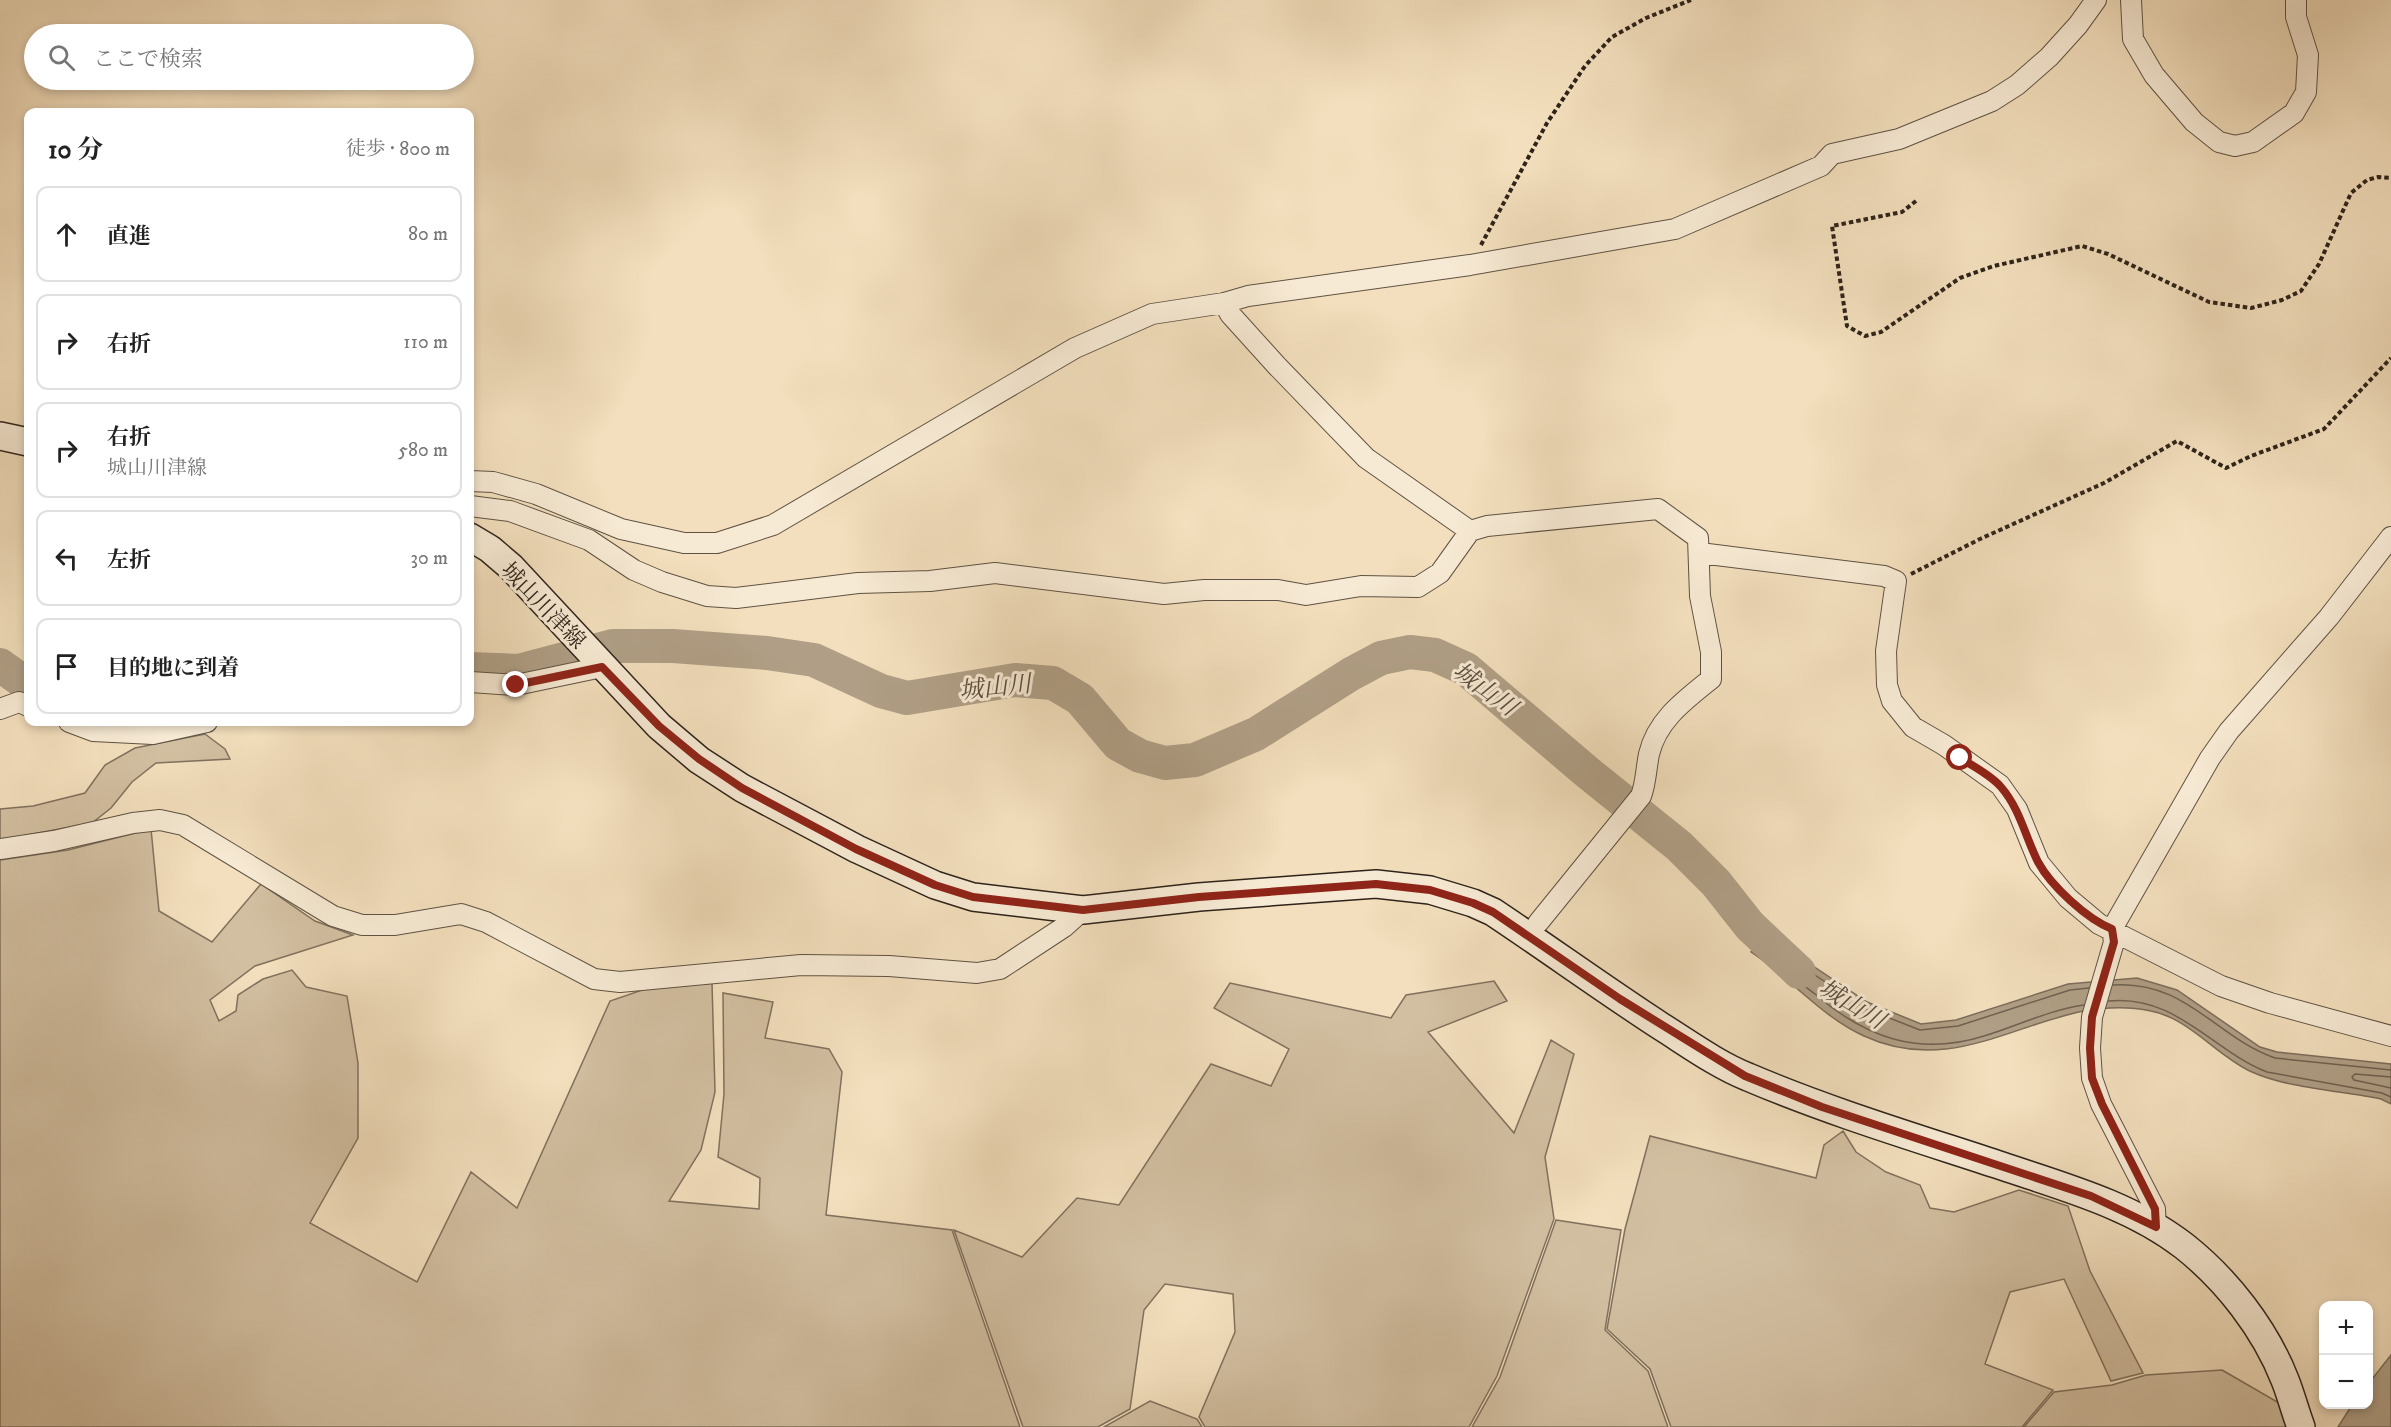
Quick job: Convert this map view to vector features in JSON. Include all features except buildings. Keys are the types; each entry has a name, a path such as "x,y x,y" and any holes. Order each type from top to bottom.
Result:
{"main road":[{"path":"0,436 24,441"},
{"name":"城山川津線","path":"474,539 490,549 511,567 659,726 699,759 742,788 856,849 935,885 973,897 1083,910 1376,884 1430,890 1473,903 1493,912 1629,1005 1745,1076 1822,1107 2091,1196 2156,1227 2184,1246 2209,1269 2252,1320 2270,1348 2285,1379 2301,1427"}],"street":[{"path":"474,481 493,482 536,494 621,529 684,543 717,543 773,525 1075,348 1152,314 1224,303 1248,296 1470,264 1675,229 1821,166 1832,154 1899,139 1992,101 2017,85 2049,57 2078,25 2096,0"},
{"path":"2131,0 2133,39 2154,75 2194,122 2219,141 2235,146 2253,142 2294,112 2306,92 2308,56 2296,17 2296,0"},
{"path":"1224,303 1230,314 1277,366 1366,458 1470,531"},
{"path":"474,506 510,511 589,540 634,570 662,582 707,596 736,598 858,584 930,581 995,573 1164,594 1204,590 1278,590 1306,595 1360,586 1419,587 1440,573 1470,531 1487,526 1658,509 1698,538 1700,596 1712,652 1711,679 1674,709 1656,735 1649,753 1641,796 1538,923"},
{"path":"2156,1227 2155,1209 2102,1104 2092,1078 2090,1048 2094,1009 2114,942 2112,929 2210,758 2229,731 2329,617 2391,537"},
{"path":"1700,553 1884,576 1896,581 1886,651 1887,685 1892,701 1914,727 1944,745 2000,785 2017,809 2039,863 2068,898 2099,924 2221,986 2270,1003 2391,1036"},
{"path":"474,682 516,685 593,657"},
{"path":"0,709 19,702 24,704"},
{"path":"80,726 93,731 153,734 189,726"},
{"path":"0,849 54,841 133,823 160,820 183,825 333,916 362,925 395,926 461,914 486,922 594,979 620,982 801,964 889,966 977,973 1000,969 1064,927 1083,910"}],"path":[{"path":"1470,264 1547,123 1585,66 1612,37 1646,18 1690,0"},
{"path":"1916,201 1902,212 1832,226 1847,326 1865,336 1881,332 1960,278 1994,266 2082,246 2108,254 2209,302 2251,308 2282,300 2301,291 2319,264 2352,194 2367,180 2378,177 2391,178"},
{"path":"1896,581 1980,539 2104,483 2177,441 2226,468 2251,456 2324,429 2391,358"}],"shaded area":[{"path":"205,734 225,749 230,759 156,763 132,782 111,808 92,823 0,840 0,809 33,806 85,793 105,765 135,748"},
{"path":"151,829 159,911 212,942 261,884 315,921 353,935 255,966 210,1000 219,1021 236,1011 238,995 263,979 292,970 306,987 347,996 358,1063 358,1138 310,1223 417,1282 471,1172 517,1208 610,1001 651,987 712,983 715,1092 701,1150 669,1201 759,1209 760,1178 718,1157 724,1094 723,993 773,1002 765,1038 829,1049 842,1072 826,1215 952,1230 1020,1427 0,1427 0,860 68,850"},
{"path":"1494,981 1507,1001 1428,1032 1514,1133 1551,1040 1574,1054 1545,1157 1554,1219 1497,1376 1469,1427 1205,1427 1199,1417 1235,1332 1233,1294 1165,1284 1144,1310 1130,1409 1098,1427 1023,1427 954,1230 1022,1257 1077,1198 1119,1205 1211,1064 1271,1086 1289,1049 1214,1008 1230,983 1391,1018 1406,995"},
{"path":"1843,1131 1856,1152 1886,1172 1920,1185 1930,1208 1954,1212 2019,1190 2068,1206 2090,1271 2143,1373 2111,1381 2064,1279 2010,1292 1985,1364 2053,1390 2022,1427 1671,1427 1650,1369 1607,1329 1625,1229 1650,1136 1816,1178 1824,1145"},
{"path":"1556,1220 1621,1230 1605,1330 1648,1371 1668,1427 1472,1427 1500,1377"},
{"path":"2222,1370 2286,1407 2291,1427 2024,1427 2054,1392 2112,1385 2146,1375"},
{"path":"1150,1401 1197,1419 1202,1427 1104,1427"}],"water":[{"path":"1774,931 1782,941 1807,962 1867,1002 1921,1024 1956,1020 2068,984 2137,978 2177,990 2260,1047 2277,1052 2391,1064 2391,1104 2381,1099 2281,1082 2252,1072 2227,1057 2178,1021 2151,1011 2113,1008 2077,1013 1974,1044 1939,1050 1903,1048 1864,1036 1834,1019 1751,952"},
{"path":"2391,1355 2391,1427 2338,1427 2349,1409 2373,1409 2373,1378"}],"waterway":[{"name":"城山川","path":"474,669 519,671 613,646 673,646 767,653 814,660 881,691 907,698 1015,680 1053,683 1080,699 1118,744 1140,756 1165,763 1195,760 1256,734 1351,674 1381,658 1410,652 1435,655 1466,669 1587,772 1679,846 1716,883 1750,926 1799,972"},
{"name":"城山川","path":"0,665 24,682"}],"route":[{"path":"516,685 602,667 659,726 699,759 742,788 856,849 935,885 973,897 1083,910 1199,897 1376,884 1430,890 1473,903 1493,912 1681,1039 1745,1076 1822,1107 2091,1196 2156,1227 2155,1209 2102,1104 2092,1078 2090,1048 2092,1017 2114,942 2112,929 2099,924 2068,898 2039,863 2017,809 2000,785 1960,758"}]}
